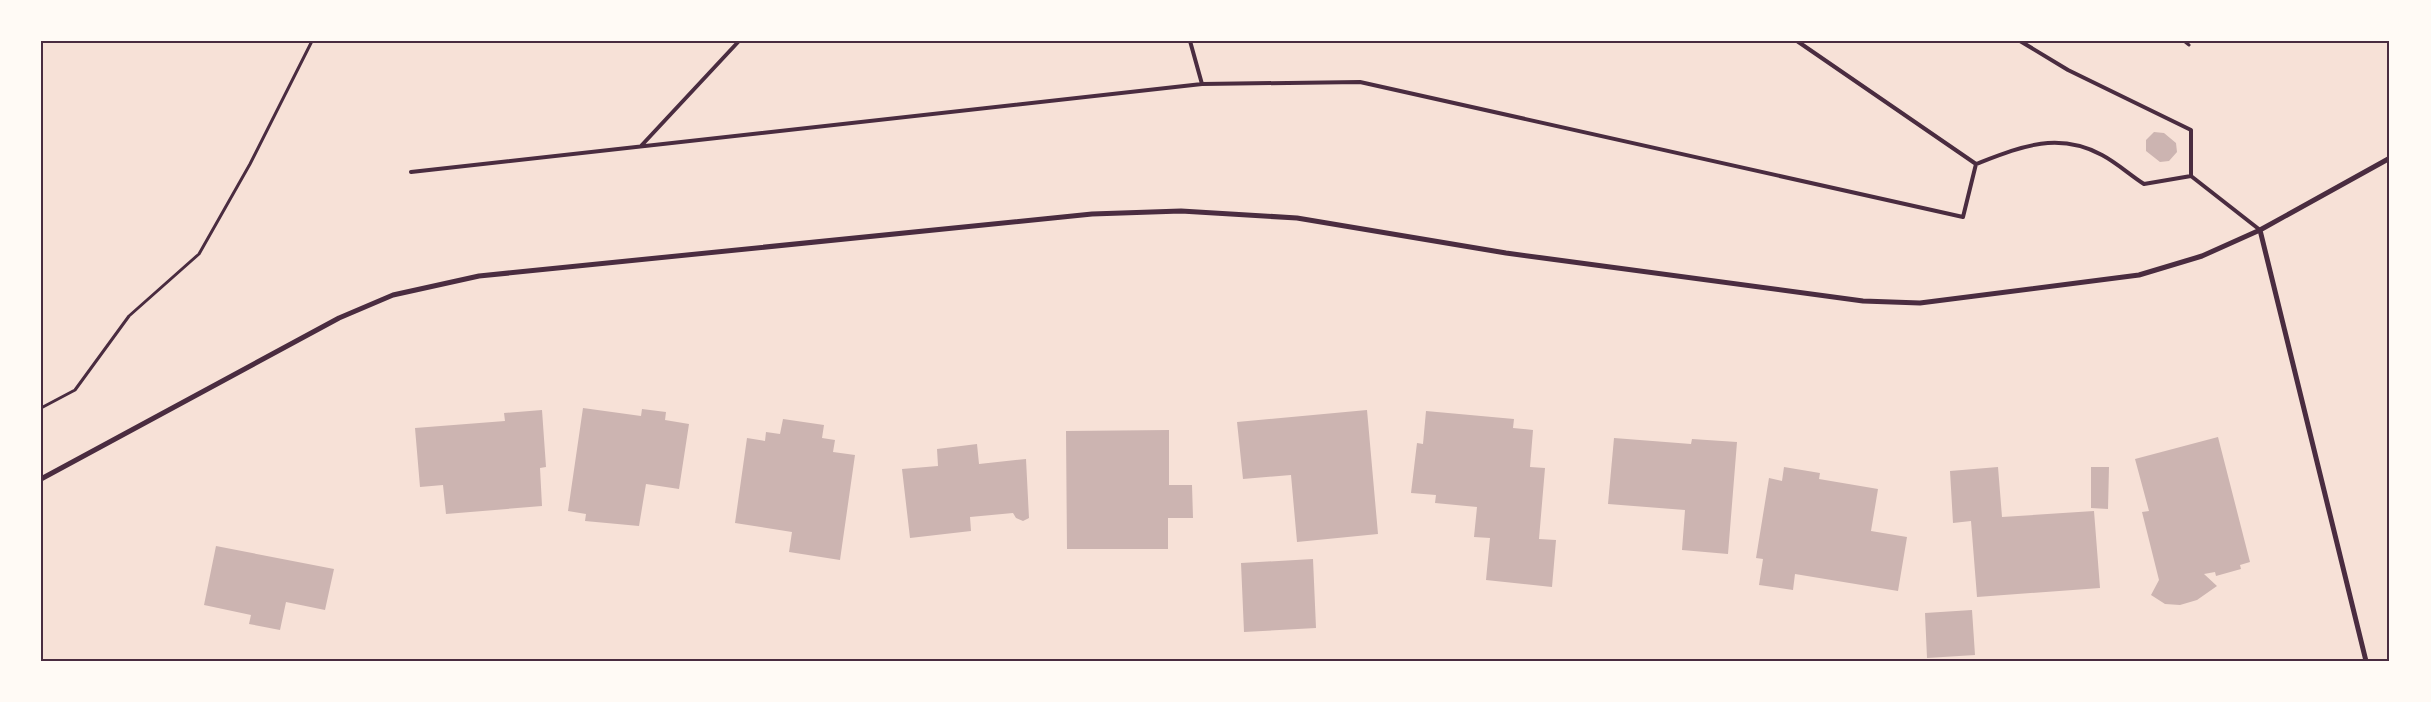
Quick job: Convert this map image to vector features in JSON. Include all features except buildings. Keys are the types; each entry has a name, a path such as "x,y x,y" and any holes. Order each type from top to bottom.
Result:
{"street":[{"path":"41,479 339,318 393,295 479,276 1092,214 1181,211 1297,218 1515,254 1863,301 1920,304 2139,275 2202,256 2260,230 2390,158"},
{"path":"2260,230 2366,661"}],"lane":[{"path":"641,146 738,41"},
{"path":"1190,41 1202,84"},
{"path":"1797,41 1976,164"},
{"path":"2020,41 2068,70 2190,130 2191,176"},
{"path":"411,172 1202,84 1360,82 1963,218 1976,164"},
{"path":"1976,164 2022,146 2061,141 2102,155 2144,184 2191,176 2260,230"}],"path":[{"path":"41,408 75,390 129,316 199,254 250,164 312,41"},
{"path":"2184,41 2189,45"}]}
